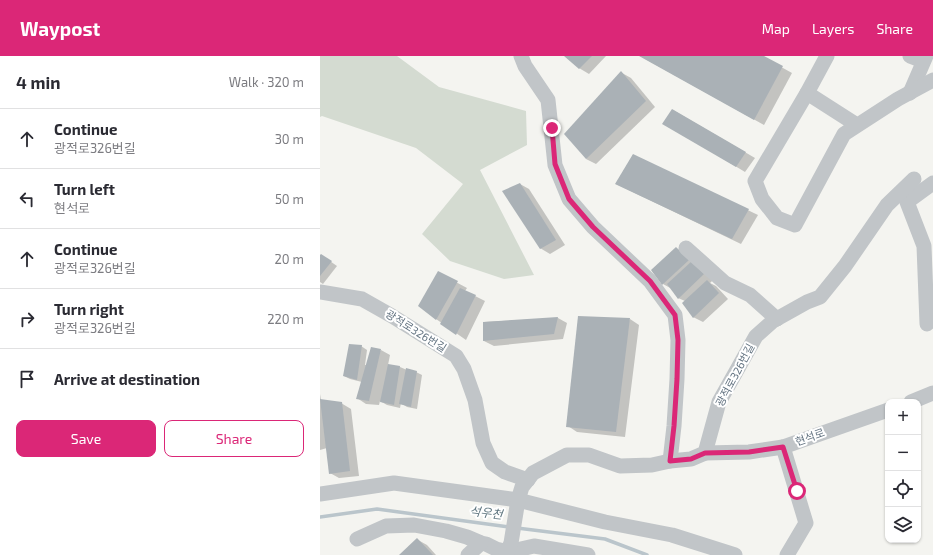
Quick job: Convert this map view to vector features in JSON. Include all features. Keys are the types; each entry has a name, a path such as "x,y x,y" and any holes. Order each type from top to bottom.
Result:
{"street":[{"path":"521,56 548,100 555,164 569,199 593,227 650,281 675,315 678,340 677,379 670,461"},
{"path":"827,56 755,181 762,198 777,218 795,225 844,134 933,80"},
{"path":"910,93 920,58"},
{"path":"807,93 857,125"},
{"name":"광적로326번길","path":"705,453 719,402 756,336 777,319 807,302 820,297 845,266 887,205 914,179"},
{"path":"927,324 924,246 907,202 933,183"},
{"path":"686,248 726,283 750,295 777,319"},
{"name":"광적로326번길","path":"320,292 362,299 456,356 464,370 474,400 483,443 492,463 505,472 528,480"},
{"path":"918,399 933,393"},
{"name":"현석로","path":"705,453 749,452 783,447 885,411"},
{"path":"783,447 806,523 787,555"},
{"path":"508,550 522,487 533,473 567,455 589,455 620,466 652,466 670,461 691,459 705,453"},
{"path":"320,494 394,483 518,500 605,522 672,535 735,555"},
{"path":"357,539 386,526 414,526 446,531 467,537 496,549 508,550 534,546 588,555"},
{"path":"468,555 481,543"}],"shaded area":[{"path":"320,56 397,56 439,87 526,111 527,145 480,170 534,275 504,279 450,261 422,234 463,184 416,148 322,116 320,117"}],"building":[{"path":"564,56 592,56 579,69"},
{"path":"639,56 764,56 783,66 754,120"},
{"path":"621,71 646,101 586,159 564,134"},
{"path":"672,109 746,152 736,167 662,124"},
{"path":"633,154 749,209 732,239 615,184"},
{"path":"520,183 556,240 540,249 502,191"},
{"path":"676,247 689,260 662,285 651,270"},
{"path":"321,254 332,261 320,276 320,255"},
{"path":"692,261 704,274 678,299 667,284"},
{"path":"438,271 458,281 436,320 418,306"},
{"path":"707,280 719,293 693,318 682,303"},
{"path":"460,288 476,295 456,335 440,324"},
{"path":"578,316 630,318 616,432 566,427"},
{"path":"558,317 554,334 483,341 483,322"},
{"path":"349,344 362,345 357,380 343,376"},
{"path":"371,347 381,349 369,401 356,399"},
{"path":"388,364 400,366 394,405 380,402"},
{"path":"406,368 417,371 411,407 399,404"},
{"path":"320,399 342,402 350,471 329,474"},
{"path":"417,538 433,555 399,555"}],"waterway":[{"name":"석우천","path":"320,517 377,509 509,527"},
{"name":"석우천","path":"517,528 605,539 647,555"}],"route":[{"path":"552,128 555,164 569,199 593,227 650,281 675,315 678,340 677,379 670,461 691,459 705,453 749,452 783,447 797,491"}]}
